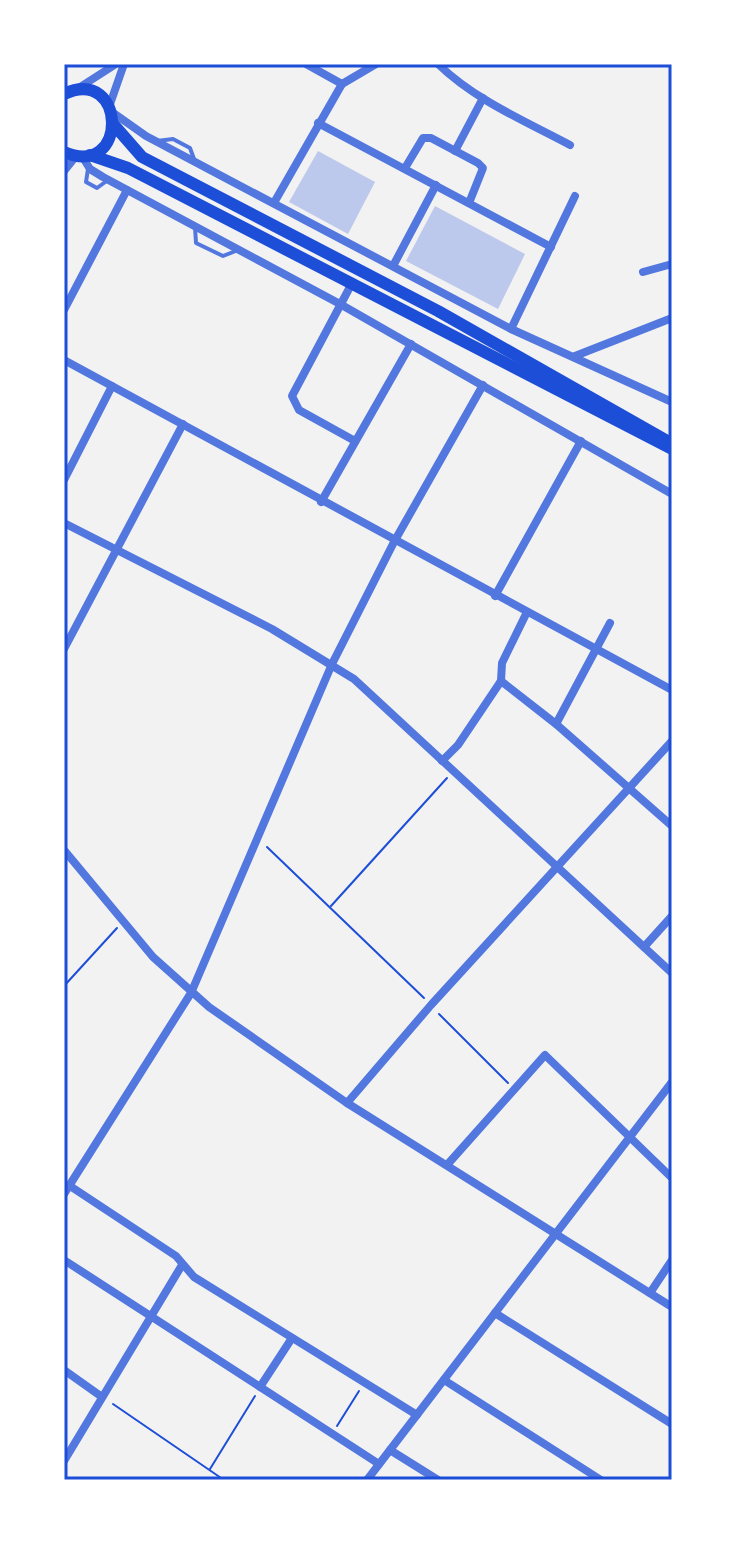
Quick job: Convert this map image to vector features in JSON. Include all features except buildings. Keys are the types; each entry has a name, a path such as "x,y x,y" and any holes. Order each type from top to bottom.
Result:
{"main road":[{"path":"70,92 96,93 142,157 438,311 672,446"},
{"path":"80,157 108,142 112,115"},
{"path":"80,157 128,168 351,285 672,446"}],"street":[{"path":"70,92 116,64"},
{"path":"124,64 112,115 511,329 671,400"},
{"path":"306,64 342,84"},
{"path":"275,201 342,84 376,64"},
{"path":"438,64 456,81 483,98 570,145"},
{"path":"455,151 483,98"},
{"path":"318,123 551,247"},
{"path":"405,168 423,138 455,151 483,168 469,203"},
{"path":"64,171 80,157 108,180 340,304 672,494"},
{"path":"393,266 436,185"},
{"path":"64,310 127,190"},
{"path":"511,329 575,196"},
{"path":"643,272 672,264"},
{"path":"351,285 292,396 299,410 355,441"},
{"path":"575,356 672,318"},
{"path":"321,502 411,344"},
{"path":"64,360 526,614 672,690"},
{"path":"417,1415 194,1277 176,1256 67,1190 191,993 332,664 394,542 483,385"},
{"path":"64,480 112,386"},
{"path":"64,649 183,424"},
{"path":"495,596 581,441"},
{"path":"64,523 332,664 361,685 672,973"},
{"path":"442,761 458,745 501,681 502,663 526,614"},
{"path":"556,724 610,623"},
{"path":"501,681 556,724 672,826"},
{"path":"347,1103 431,1005 672,741"},
{"path":"64,850 123,922 191,993 347,1103 672,1307"},
{"path":"644,947 672,916"},
{"path":"447,1165 545,1055 672,1178"},
{"path":"367,1480 672,1082"},
{"path":"64,1260 379,1464"},
{"path":"650,1293 672,1260"},
{"path":"64,1461 182,1265"},
{"path":"495,1313 672,1424"},
{"path":"260,1387 292,1338"},
{"path":"64,1370 102,1397"},
{"path":"444,1380 601,1480"},
{"path":"390,1450 438,1480"}],"lane":[{"path":"195,227 196,243 223,256 238,250"}],"path":[{"path":"331,906 453,771"},
{"path":"257,839 331,906 515,1089"},
{"path":"64,986 123,922"},
{"path":"332,1434 364,1383"},
{"path":"209,1470 260,1387"},
{"path":"102,1397 224,1480"}]}
